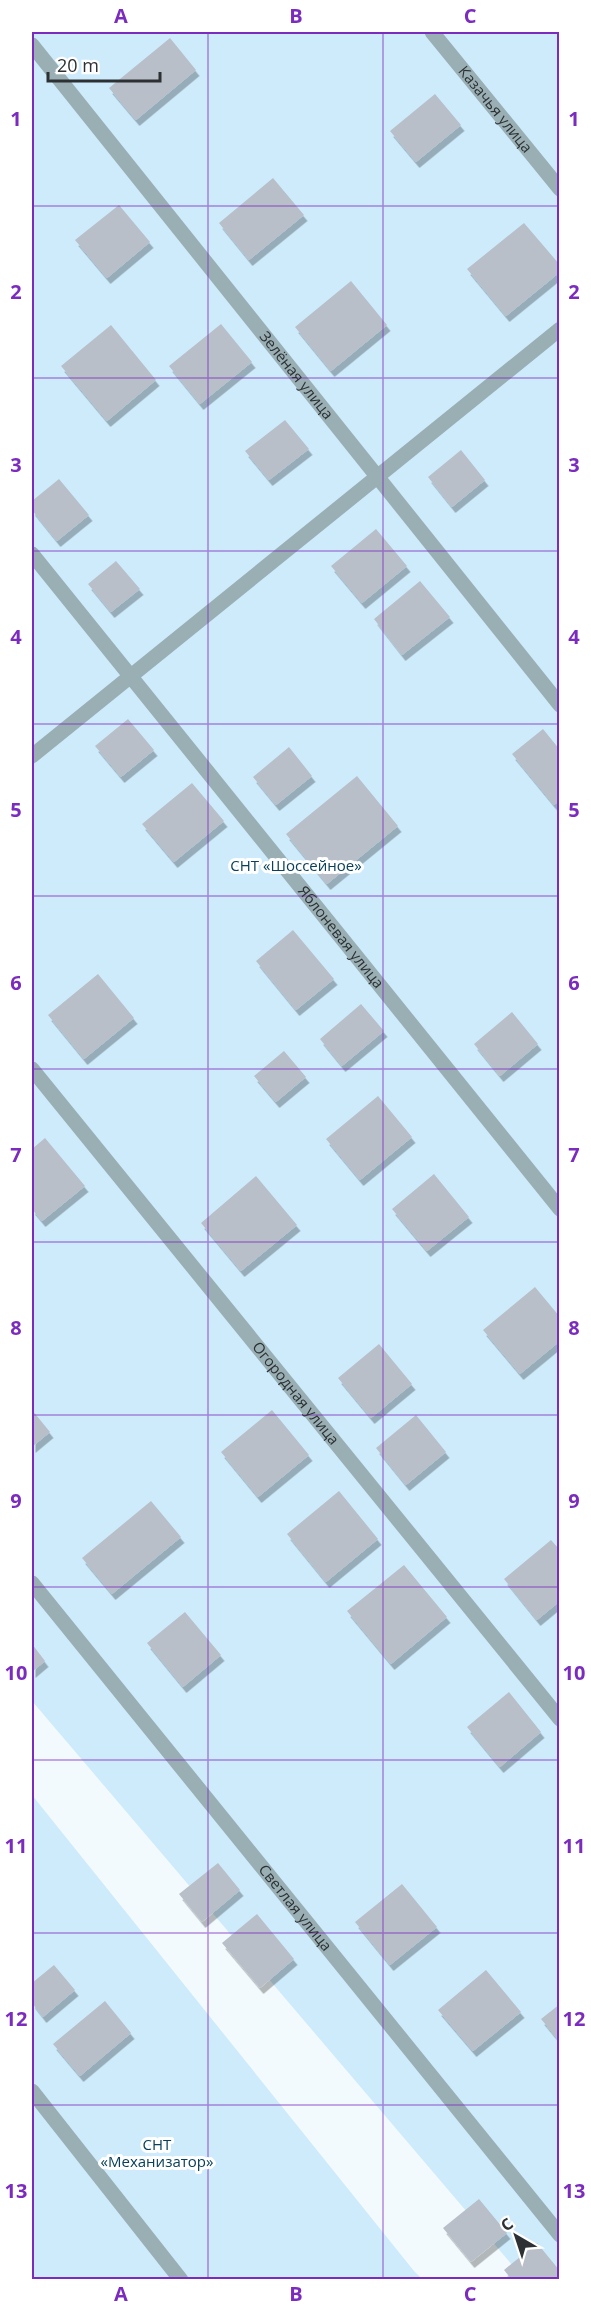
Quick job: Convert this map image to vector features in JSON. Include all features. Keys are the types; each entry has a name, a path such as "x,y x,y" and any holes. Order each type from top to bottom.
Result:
{"street":[{"name":"Казачья улица","path":"432,32 560,189"},
{"name":"Зелёная улица","path":"32,45 560,705"},
{"path":"32,756 560,329"},
{"name":"Яблоневая улица","path":"32,554 560,1209"},
{"name":"Огородная улица","path":"32,1069 560,1719"},
{"name":"Светлая улица","path":"32,1583 560,2235"},
{"path":"32,2091 181,2280"}],"green space":[{"name":"СНТ «Шоссейное»","path":"32,32 559,32 559,2279 524,2279 32,1701"},
{"name":"СНТ «Механизатор»","path":"32,1795 414,2271 422,2279 32,2279"}],"building":[{"path":"170,38 196,70 136,120 109,88"},
{"path":"435,94 461,125 416,162 390,131"},
{"path":"273,178 304,215 249,260 219,223"},
{"path":"119,205 150,242 107,278 75,240"},
{"path":"524,223 560,265 560,272 506,316 467,269"},
{"path":"351,281 387,325 331,371 295,327"},
{"path":"221,324 252,362 200,404 169,366"},
{"path":"111,325 156,380 107,421 61,366"},
{"path":"285,420 309,449 269,480 245,451"},
{"path":"461,450 485,480 452,507 428,477"},
{"path":"59,479 89,515 57,541 32,510 32,501"},
{"path":"376,529 407,566 362,603 331,566"},
{"path":"116,561 140,589 111,612 88,584"},
{"path":"420,581 450,617 402,655 374,619"},
{"path":"128,719 154,750 121,777 95,746"},
{"path":"543,729 560,750 560,800 554,805 512,754"},
{"path":"289,747 312,776 276,805 253,777"},
{"path":"357,776 398,826 327,884 286,834"},
{"path":"192,783 224,821 174,862 142,824"},
{"path":"293,930 334,979 296,1010 256,961"},
{"path":"98,974 134,1018 84,1059 48,1015"},
{"path":"361,1004 384,1031 342,1066 320,1039"},
{"path":"512,1012 538,1044 500,1076 474,1044"},
{"path":"284,1051 306,1077 276,1102 254,1076"},
{"path":"378,1096 412,1137 360,1180 326,1139"},
{"path":"45,1138 85,1186 42,1221 32,1209 32,1149"},
{"path":"434,1174 469,1217 427,1251 392,1209"},
{"path":"256,1176 297,1225 241,1271 201,1223"},
{"path":"535,1287 560,1317 560,1341 520,1374 483,1330"},
{"path":"379,1344 412,1384 371,1418 338,1378"},
{"path":"32,1410 50,1432 32,1447"},
{"path":"272,1410 309,1455 258,1497 221,1452"},
{"path":"416,1415 446,1452 406,1485 376,1448"},
{"path":"339,1491 378,1539 326,1582 287,1534"},
{"path":"151,1501 181,1537 112,1594 82,1558"},
{"path":"551,1540 560,1550 560,1601 537,1620 504,1579"},
{"path":"404,1565 447,1617 391,1664 347,1611"},
{"path":"185,1612 221,1655 183,1687 147,1643"},
{"path":"32,1644 45,1661 32,1672"},
{"path":"509,1692 541,1732 500,1767 467,1727"},
{"path":"218,1863 240,1890 202,1922 179,1894"},
{"path":"402,1884 437,1927 390,1965 355,1922"},
{"path":"257,1914 294,1959 260,1988 222,1943"},
{"path":"54,1965 75,1990 43,2017 32,2003 32,1983"},
{"path":"486,1970 521,2012 473,2051 438,2010"},
{"path":"105,2001 131,2033 80,2076 53,2044"},
{"path":"560,2004 560,2042 541,2019"},
{"path":"479,2199 507,2233 471,2262 443,2228"},
{"path":"537,2243 560,2271 560,2280 512,2280 504,2270"}]}
